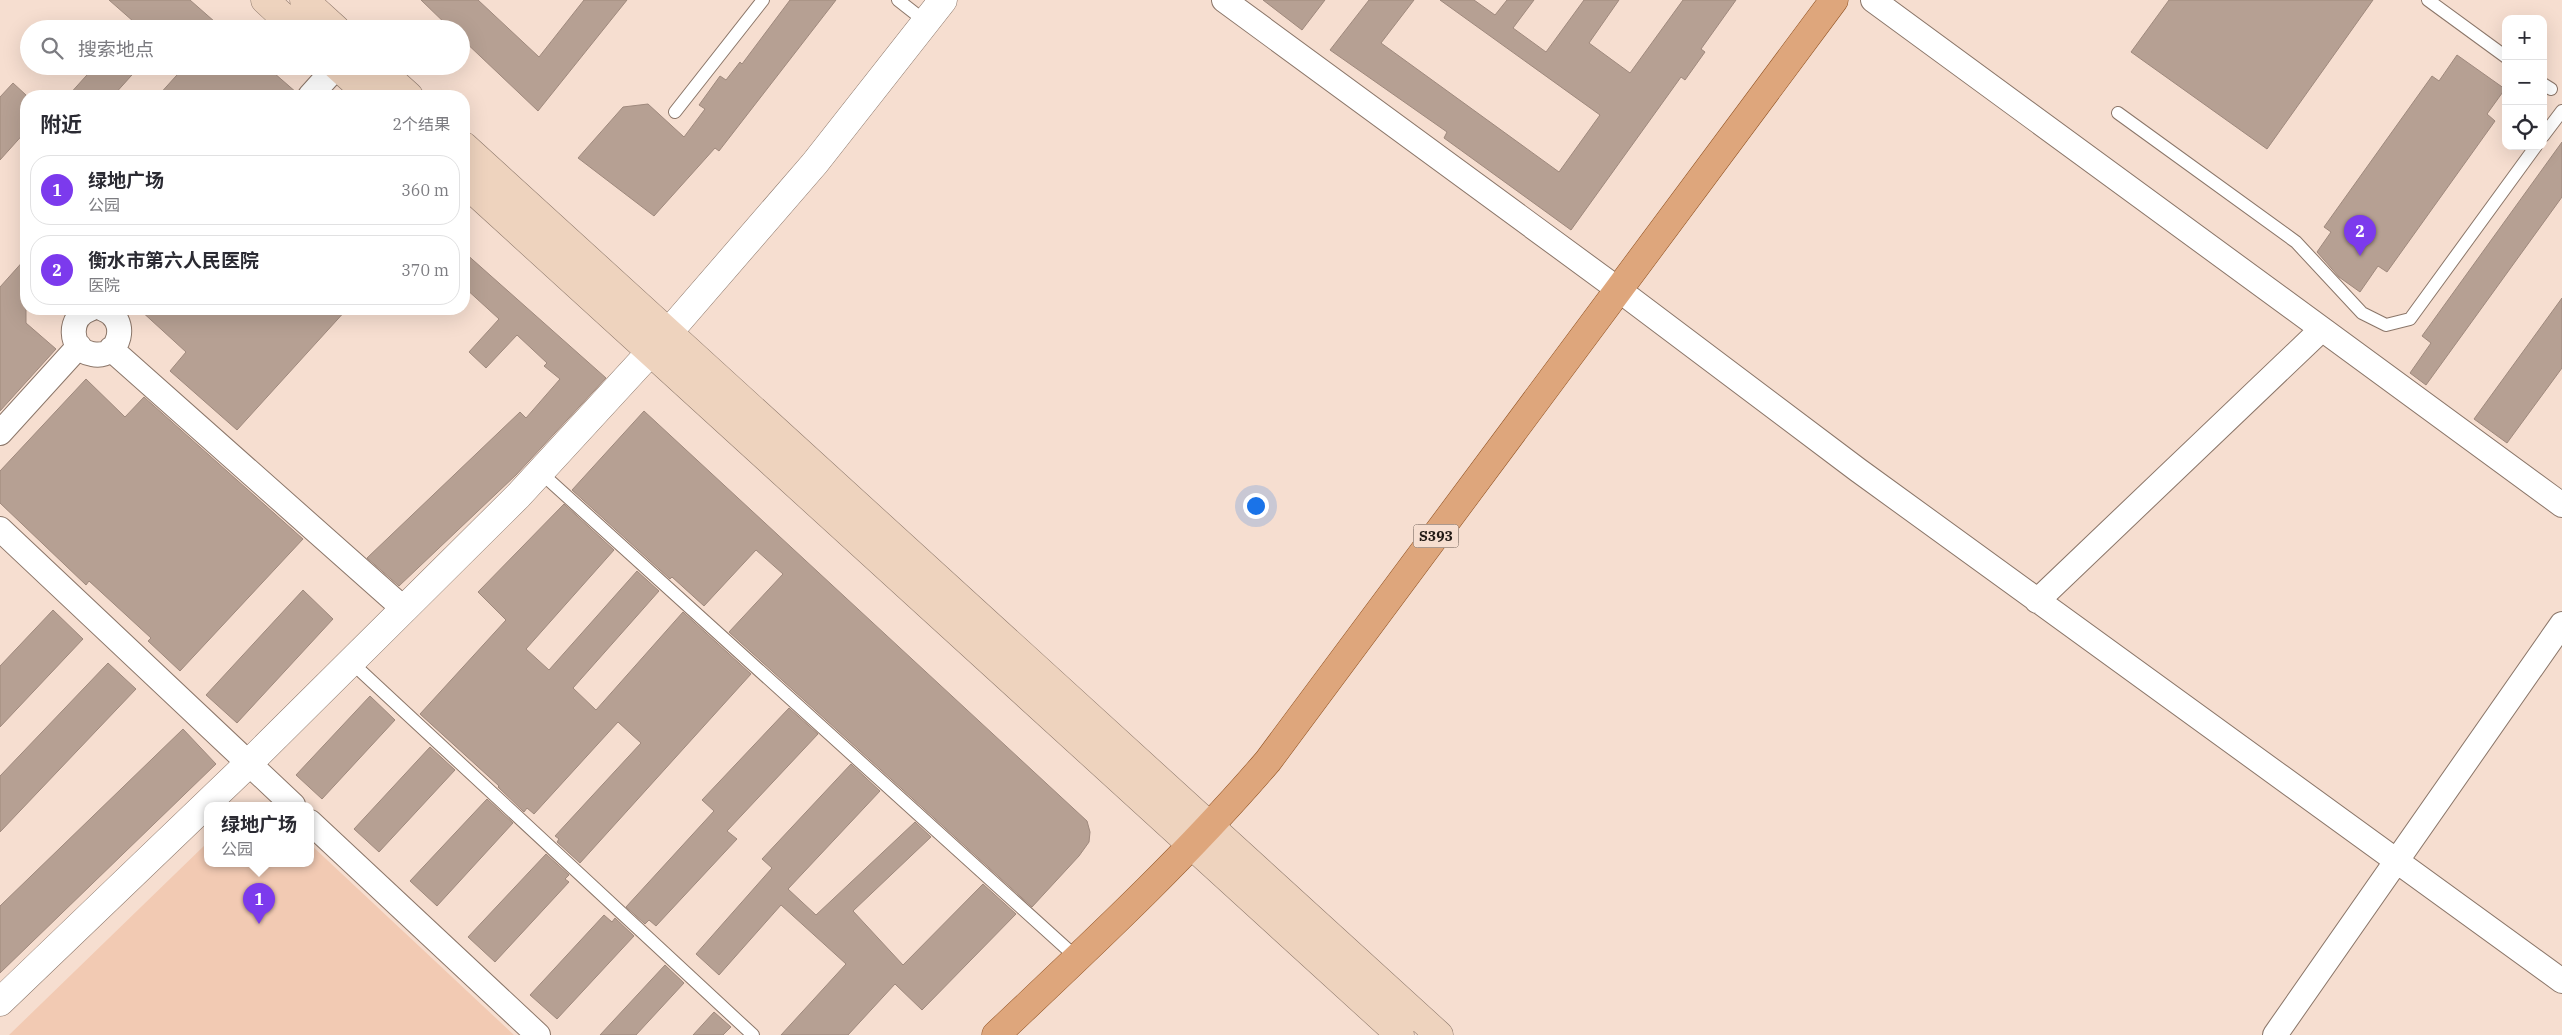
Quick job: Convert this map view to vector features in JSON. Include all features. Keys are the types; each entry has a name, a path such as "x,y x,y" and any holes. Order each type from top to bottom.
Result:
{"main road":[{"path":"265,0 286,20"},
{"path":"304,0 326,20"},
{"name":"S393","path":"996,1035 1201,836 1268,761 1834,0"},
{"path":"347,75 363,90"},
{"path":"386,75 402,90"},
{"path":"470,152 659,343"},
{"path":"470,187 659,343 1201,836 1439,1035"},
{"path":"1201,836 1400,1035"}],"street":[{"path":"208,802 540,472 659,343 815,163 943,0"},
{"path":"1224,0 1619,290 1858,470 2562,981"},
{"path":"1872,0 2562,505"},
{"path":"315,90 329,75"},
{"path":"80,315 76,319 73,330 75,341 79,346 93,354 104,353 111,349 120,338 120,326 115,315"},
{"path":"2037,601 2322,329"},
{"path":"0,433 79,346"},
{"path":"111,349 404,609"},
{"path":"0,529 290,802"},
{"path":"2275,1035 2562,624"},
{"path":"0,1002 204,806"},
{"path":"314,826 538,1035"}],"lane":[{"path":"675,112 763,0"},
{"path":"898,0 926,22"},
{"path":"2428,0 2502,54"},
{"path":"2547,131 2562,111"},
{"path":"2118,113 2296,242 2362,313 2386,326 2410,319 2533,150"},
{"path":"540,472 1077,958"},
{"path":"351,662 753,1035"}],"shaded area":[{"path":"204,846 204,867 314,867 314,848 514,1035 9,1035"}],"building":[{"path":"109,0 190,0 213,20 132,20"},
{"path":"421,0 478,0 539,57 584,0 627,0 538,111 470,47 470,20 442,20"},
{"path":"790,0 836,0 719,151 715,148 654,216 578,158 623,107 648,104 684,137 705,109 699,105 720,76 726,80 740,62 742,64"},
{"path":"1263,0 1325,0 1302,30"},
{"path":"1369,0 1414,0 1381,43 1559,172 1600,115 1440,0 1474,0 1495,15 1507,0 1534,0 1513,28 1546,52 1584,0 1619,0 1589,43 1630,73 1683,0 1736,0 1701,49 1705,52 1685,80 1681,77 1571,230 1444,138 1447,132 1330,50"},
{"path":"2169,0 2373,0 2267,149 2131,52"},
{"path":"2457,55 2502,87 2502,93 2487,114 2495,121 2387,272 2378,266 2360,292 2339,277 2317,252 2331,232 2324,227 2432,76 2439,81"},
{"path":"87,75 132,75 118,90 73,90"},
{"path":"177,75 276,75 294,90 163,90"},
{"path":"13,83 21,90 20,138 0,160 0,97"},
{"path":"2562,142 2562,197 2426,385 2410,373 2431,343 2422,336"},
{"path":"470,257 606,378 516,475 399,586 367,558 520,412 526,418 560,379 544,366 547,363 517,335 486,368 469,352 499,319 470,292"},
{"path":"20,265 20,315 26,315 26,323 56,349 0,411 0,287"},
{"path":"2562,298 2562,368 2507,443 2474,419"},
{"path":"146,315 342,315 237,430 170,371 186,352"},
{"path":"86,379 125,417 144,397 303,539 180,671 148,641 151,638 89,581 86,585 0,503 0,471"},
{"path":"644,411 1087,821 1090,832 1089,842 1079,856 1032,907 729,632 783,574 756,550 704,606 672,577 670,579 572,490"},
{"path":"564,504 614,550 526,649 549,670 637,571 659,591 573,688 596,710 683,612 751,674 580,863 557,842 559,839 555,836 641,743 618,722 534,814 527,808 524,812 499,786 420,714 506,620 478,592"},
{"path":"303,590 333,619 237,723 206,695"},
{"path":"53,610 83,639 0,727 0,666"},
{"path":"108,663 136,689 0,832 0,776"},
{"path":"370,696 395,720 322,799 296,775"},
{"path":"789,708 818,734 727,831 737,839 656,926 649,920 645,924 626,907 714,811 702,800"},
{"path":"183,729 216,764 0,973 0,906"},
{"path":"430,747 455,770 379,852 354,829"},
{"path":"851,764 880,791 788,889 816,915 915,822 931,837 853,911 903,965 983,884 1016,914 922,1010 895,984 848,1035 781,1035 846,964 781,905 719,975 696,954 772,868 762,859"},
{"path":"487,799 513,823 437,906 410,881"},
{"path":"546,854 569,875 565,879 569,882 495,962 468,937"},
{"path":"604,915 612,922 615,918 634,936 557,1019 530,995"},
{"path":"665,965 684,983 636,1035 600,1035"},
{"path":"714,1012 731,1027 723,1035 693,1035"}],"place":[{"name":"衡水市第六人民医院","path":"2360,256"},
{"name":"绿地广场","path":"259,924"}]}
